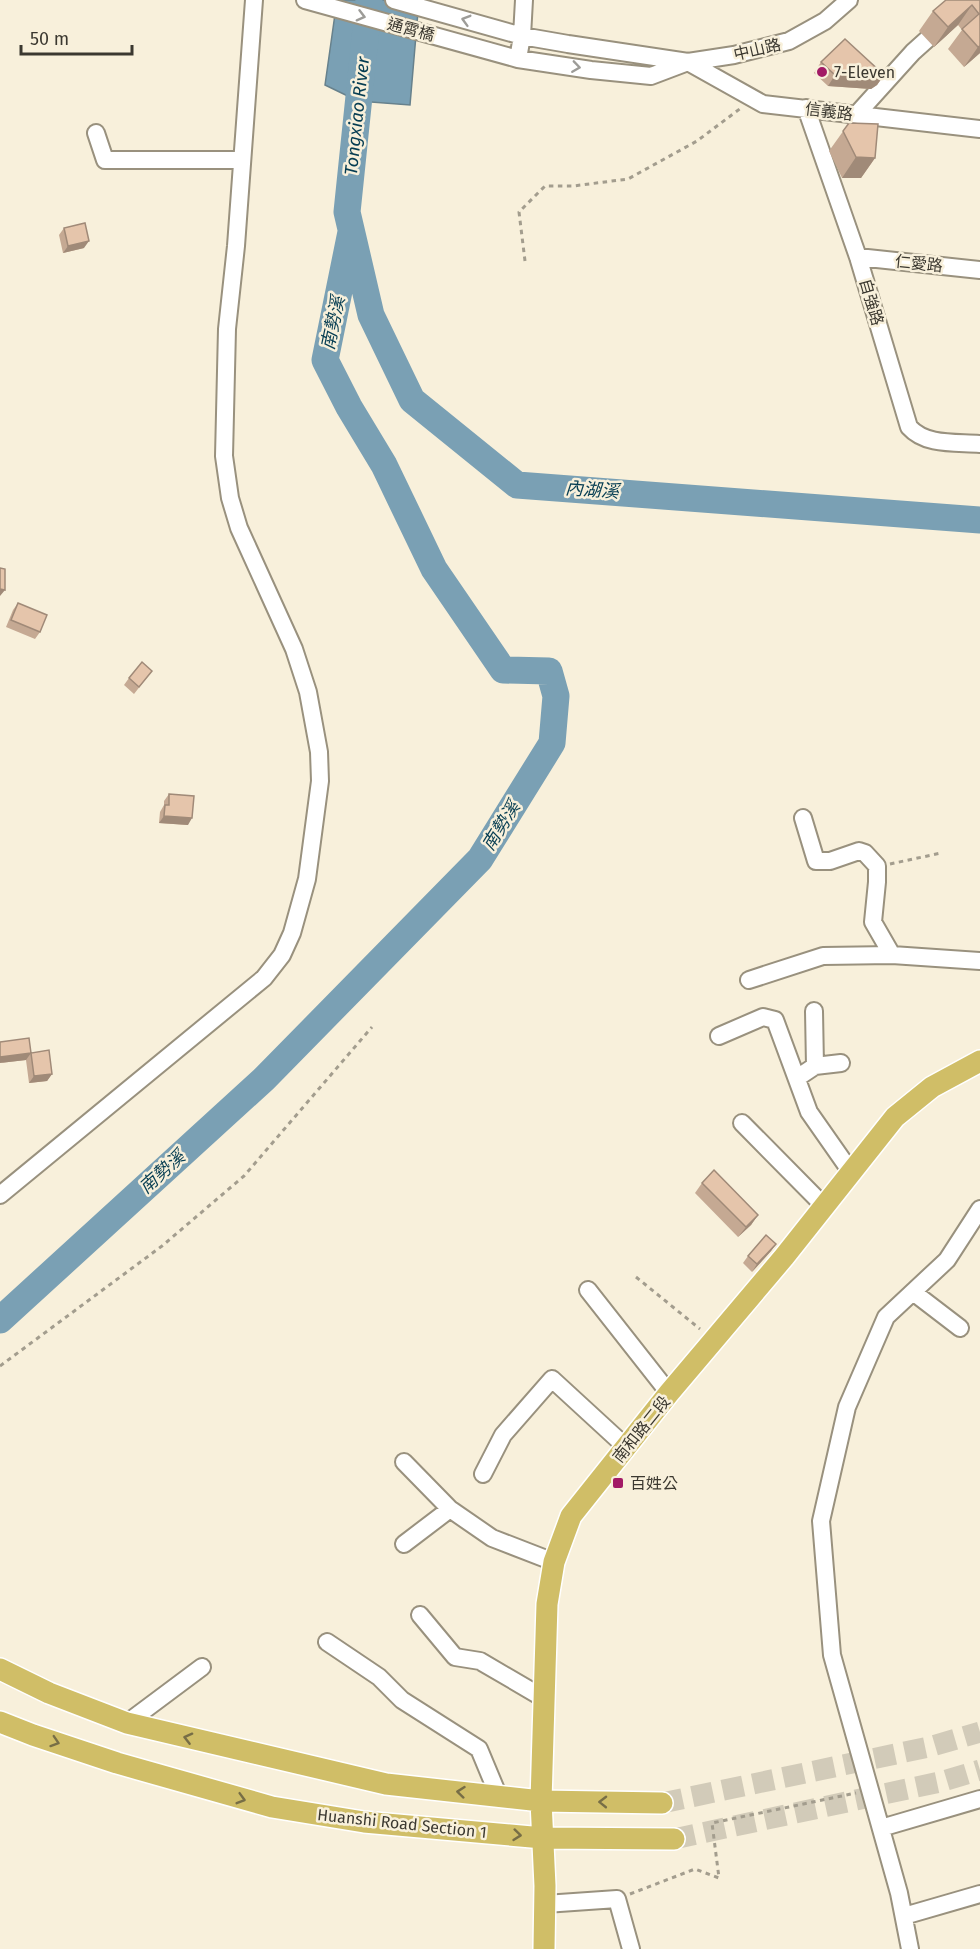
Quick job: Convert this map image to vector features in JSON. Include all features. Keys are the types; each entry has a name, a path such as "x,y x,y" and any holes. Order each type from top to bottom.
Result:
{"main road":[{"name":"南和路二段","path":"544,1949 543,1838 540,1800 547,1604 554,1562 572,1516 669,1393 784,1257 895,1117 932,1087 980,1061"},
{"path":"0,1669 49,1693 127,1723 386,1784 540,1800 662,1803"},
{"name":"Huanshi Road Section 1","path":"0,1722 117,1763 272,1807 364,1822 543,1838 674,1839"}],"street":[{"path":"0,1195 264,978 282,955 292,933 307,879 320,781 319,752 308,692 294,649 239,528 230,498 224,456 228,329 254,0"},
{"name":"通霄橋","path":"305,0 518,59"},
{"name":"通霄橋","path":"394,0 522,36"},
{"path":"518,59 524,0"},
{"name":"中山路","path":"518,59 651,76 688,62 734,55 789,41 825,21 849,0"},
{"path":"858,114 913,52 954,16"},
{"name":"中山路","path":"522,36 688,62"},
{"name":"信義路","path":"688,62 763,104 980,129"},
{"name":"自強路","path":"806,108 858,257 909,427 917,435 928,440 980,444"},
{"path":"96,133 105,160 242,160"},
{"name":"仁愛路","path":"858,257 980,270"},
{"path":"803,818 816,861 830,861 859,851 865,853 877,866 873,922 892,956"},
{"path":"749,980 823,956 892,956 980,961"},
{"path":"814,1011 815,1066"},
{"path":"719,1036 763,1017 775,1020 809,1112 851,1172"},
{"path":"797,1078 815,1066 841,1063"},
{"path":"742,1123 824,1206"},
{"path":"910,1949 899,1893 832,1655 821,1521 847,1407 886,1317 947,1260 980,1209"},
{"path":"588,1290 669,1393"},
{"path":"913,1292 960,1328"},
{"path":"483,1474 503,1435 552,1379 626,1447"},
{"path":"404,1462 450,1509 492,1538 554,1562"},
{"path":"404,1544 450,1509"},
{"path":"420,1615 455,1657 480,1661 545,1699"},
{"path":"327,1642 379,1677 402,1700 479,1749 499,1797"},
{"path":"127,1723 202,1667"},
{"path":"881,1828 980,1799"},
{"path":"904,1916 980,1894"},
{"path":"544,1904 617,1899 631,1949"}],"path":[{"path":"525,261 519,212 545,186 573,186 628,178 697,141 753,99"},
{"path":"877,866 941,853"},
{"path":"0,1366 162,1246 244,1176 372,1027"},
{"path":"636,1278 713,1340"},
{"path":"617,1899 695,1869 719,1878 712,1823 870,1790"}],"water":[{"path":"337,0 419,0 410,105 358,101 325,85"}],"building":[{"path":"946,0 980,0 980,46 978,47 962,29 979,14 972,5 948,27 933,11"},
{"path":"845,39 884,75 878,79 835,75 821,62"},
{"path":"849,123 878,124 875,158 856,157 843,131"},
{"path":"85,223 89,241 68,246 64,228"},
{"path":"0,568 5,569 5,590 0,589"},
{"path":"18,603 47,615 40,632 11,620"},
{"path":"142,662 152,671 139,687 129,678"},
{"path":"169,794 194,796 192,818 164,816 165,805 169,805"},
{"path":"29,1038 31,1053 0,1057 0,1042"},
{"path":"49,1050 52,1074 34,1076 31,1053"},
{"path":"714,1170 758,1215 746,1227 702,1183"},
{"path":"766,1235 776,1244 757,1264 748,1256"}],"waterway":[{"name":"內湖溪","path":"369,0 347,212 371,315 412,400 517,485 980,520"},
{"name":"南勢溪","path":"0,1320 264,1079 480,859 552,743 556,696 549,671 503,670 434,569 384,465 349,407 325,360 351,232"}],"tunnel":[{"path":"662,1803 929,1747 980,1732"},
{"path":"674,1839 940,1782 980,1770"}],"place":[{"name":"7-Eleven","path":"822,72"},
{"name":"百姓公","path":"618,1483"}],"water label":[{"name":"Tongxiao River","path":"357,116"}]}
